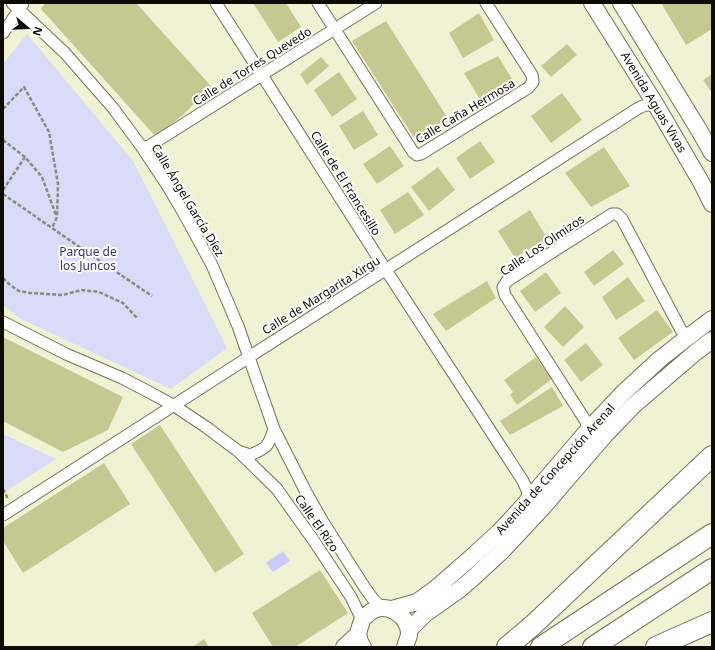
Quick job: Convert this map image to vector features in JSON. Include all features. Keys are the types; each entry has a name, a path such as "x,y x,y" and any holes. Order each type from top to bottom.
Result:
{"highway":[{"path":"507,647 532,626 712,456"},
{"path":"541,647 712,534"},
{"path":"593,647 712,569"},
{"path":"656,647 712,622"}],"street":[{"name":"Calle de El Francesillo","path":"216,3 523,482 527,490 529,500"},
{"path":"318,3 334,30"},
{"name":"Calle de Torres Quevedo","path":"141,146 149,146 376,3"},
{"name":"Calle Caña Hermosa","path":"334,30 413,152 417,155 421,154 528,88 533,82 532,75 486,3"},
{"name":"Avenida Aguas Vivas","path":"592,3 656,105 701,182 712,204"},
{"name":"Avenida Aguas Vivas","path":"620,3 712,153"},
{"path":"3,33 18,5"},
{"name":"Calle Ángel García Díez","path":"18,5 65,53 113,108 141,146 183,212 212,265 238,326 249,357"},
{"name":"Calle de Margarita Xirgu","path":"3,515 637,109 645,105 656,105"},
{"name":"Calle Los Olmizos","path":"589,429 585,420 505,295 503,287 507,281 612,214 617,214 622,219 681,330 688,337"},
{"name":"Avenida de Concepción Arenal","path":"361,633 371,612 417,602 435,589 474,555 494,537 529,500 589,429 623,393 660,359 712,319"},
{"name":"Calle El Rizo","path":"3,322 66,354 122,378 173,405 238,451 277,489 314,541 351,597 361,633"},
{"name":"Avenida de Concepción Arenal","path":"409,630 425,614 460,590 501,552 629,410 712,340"},
{"name":"Calle El Rizo","path":"249,357 274,429 306,492 323,522 365,588 373,599 387,609"},
{"path":"238,451 250,455 264,449 270,440 274,429"},
{"path":"387,609 400,614 406,621 409,630 409,637 405,647"},
{"path":"344,647 361,633"}],"path":[{"path":"3,109 24,87 49,132 58,184 57,217 52,228"},
{"path":"3,140 25,157 42,176 57,217"},
{"path":"3,190 25,157"},
{"path":"3,194 152,296"},
{"path":"3,278 10,285 30,294 64,295 81,290 99,292 123,303 137,318"}],"green space":[{"name":"Parque de los Juncos","path":"27,34 133,161 227,348 171,389 21,319 3,305 3,64"},
{"path":"3,434 56,459 3,493"}],"water":[{"path":"283,551 290,561 273,572 266,563"}],"building":[{"path":"45,3 138,3 137,4 211,86 184,114 156,137 41,9"},
{"path":"253,3 286,3 301,27 278,42"},
{"path":"661,3 712,3 712,29 686,45"},
{"path":"479,13 494,40 463,58 449,33"},
{"path":"386,21 449,120 418,144 352,41"},
{"path":"567,44 577,55 551,77 541,66"},
{"path":"498,56 512,79 481,101 464,73"},
{"path":"321,57 329,66 307,85 300,74"},
{"path":"339,72 357,99 332,117 314,90"},
{"path":"712,74 712,93 703,80"},
{"path":"562,93 582,120 551,143 531,116"},
{"path":"363,111 378,135 354,150 339,126"},
{"path":"480,141 495,162 470,179 456,158"},
{"path":"390,146 404,166 377,184 363,164"},
{"path":"604,147 630,186 591,207 565,173"},
{"path":"438,167 455,190 429,211 411,187"},
{"path":"408,192 424,215 395,234 380,210"},
{"path":"530,210 547,238 515,258 498,231"},
{"path":"613,250 624,264 594,286 584,272"},
{"path":"546,272 561,293 535,312 520,291"},
{"path":"628,277 645,301 616,320 602,297"},
{"path":"487,281 496,298 446,331 433,314"},
{"path":"565,306 584,327 563,347 544,327"},
{"path":"657,310 673,332 634,360 618,338"},
{"path":"3,337 123,397 108,430 63,452 3,421"},
{"path":"586,343 603,365 581,382 564,360"},
{"path":"536,357 552,379 517,405 510,395 513,392 504,380"},
{"path":"552,387 563,406 510,435 500,421"},
{"path":"160,425 244,554 215,573 131,444"},
{"path":"104,463 130,504 23,573 3,541 3,528"},
{"path":"320,570 348,613 295,647 273,647 252,613"},
{"path":"204,639 209,647 192,647"}]}
